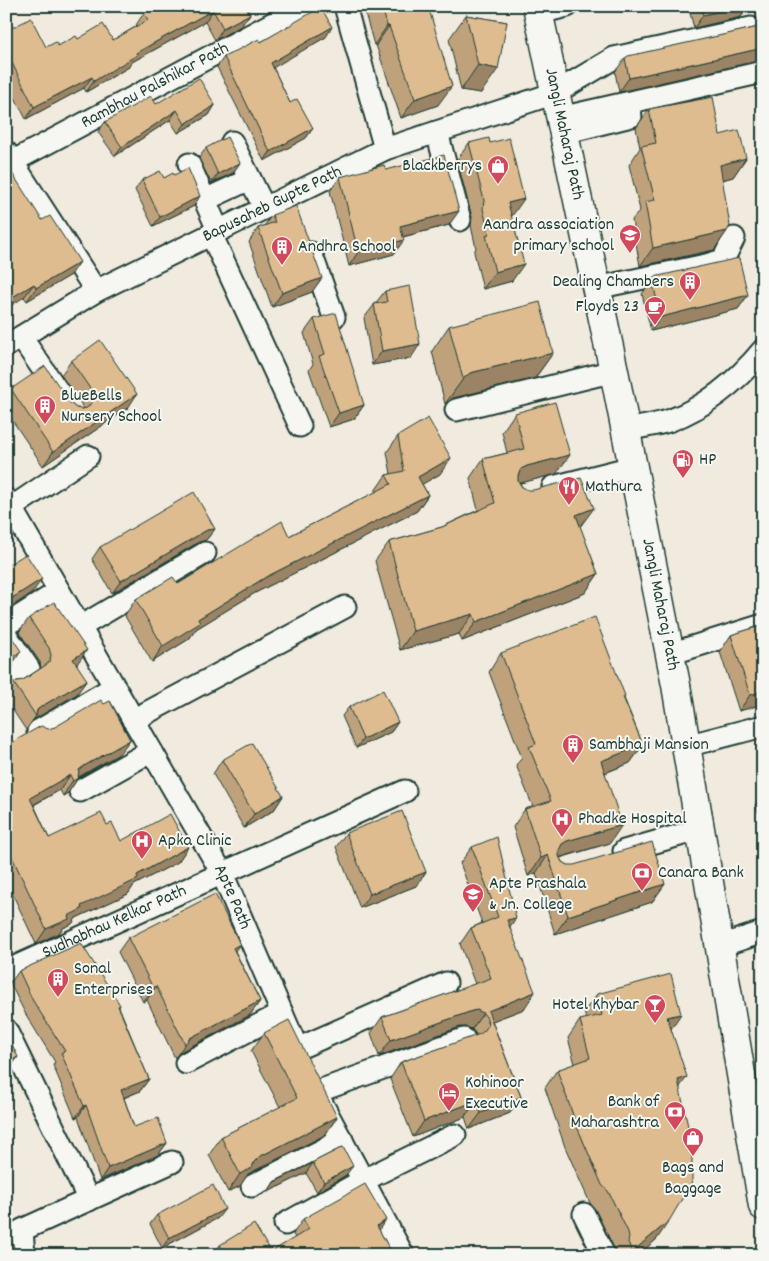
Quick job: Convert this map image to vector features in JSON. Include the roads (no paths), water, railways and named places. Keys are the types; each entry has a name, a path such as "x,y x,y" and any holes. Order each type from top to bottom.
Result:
{"main road":[{"name":"Jangli Maharaj Path","path":"538,10 626,430 670,654 763,1206"}],"street":[{"name":"Rambhau Palshikar Path","path":"8,159 305,6"},
{"path":"345,6 385,149"},
{"path":"538,10 567,6"},
{"path":"559,115 614,58 751,28"},
{"path":"559,115 763,72"},
{"path":"559,115 635,115 699,103"},
{"name":"Bapusaheb Gupte Path","path":"14,342 96,291 264,207 293,203 385,149 437,132 559,115"},
{"path":"437,132 460,220"},
{"path":"232,142 264,207"},
{"path":"8,159 96,291"},
{"path":"189,164 205,200 214,232 300,426"},
{"path":"205,200 250,179"},
{"path":"306,238 334,317"},
{"path":"596,288 723,260 734,238"},
{"path":"14,342 71,411"},
{"path":"626,430 669,421 700,407 749,366 763,350"},
{"path":"456,410 614,372"},
{"path":"9,504 88,456"},
{"path":"536,492 633,467"},
{"name":"Apte Path","path":"9,504 222,873 306,1071 362,1181 403,1255"},
{"path":"80,627 205,553"},
{"path":"6,625 59,591"},
{"path":"133,720 345,607"},
{"path":"670,654 763,625"},
{"path":"6,635 29,669 6,684"},
{"path":"38,731 114,687"},
{"path":"686,746 763,726"},
{"path":"80,791 151,751"},
{"name":"Sudhabhau Kelkar Path","path":"6,971 406,791"},
{"path":"604,857 700,829"},
{"path":"720,946 763,932"},
{"path":"306,1071 446,983"},
{"path":"186,1063 282,1014"},
{"path":"6,1030 89,1200"},
{"path":"306,1071 464,1039"},
{"path":"285,1224 362,1181 455,1135"},
{"path":"252,1186 342,1140"},
{"path":"24,1255 22,1230 172,1162"},
{"path":"584,1214 604,1255"}],"place":[{"name":"Blackberrys","path":"498,185"},
{"name":"Aandra association primary school","path":"630,254"},
{"name":"Andhra School","path":"282,266"},
{"name":"Dealing Chambers","path":"690,301"},
{"name":"Floyds 23","path":"655,326"},
{"name":"BlueBells Nursery School","path":"45,425"},
{"name":"HP","path":"683,479"},
{"name":"Mathura","path":"569,506"},
{"name":"Sambhaji Mansion","path":"573,764"},
{"name":"Phadke Hospital","path":"562,838"},
{"name":"Apka Clinic","path":"142,860"},
{"name":"Canara Bank","path":"642,892"},
{"name":"Apte Prashala & Jn. College","path":"473,913"},
{"name":"Sonal Enterprises","path":"58,998"},
{"name":"Hotel Khybar","path":"655,1024"},
{"name":"Kohinoor Executive","path":"449,1112"},
{"name":"Bank of Maharashtra","path":"675,1131"},
{"name":"Bags and Baggage","path":"693,1157"}]}
